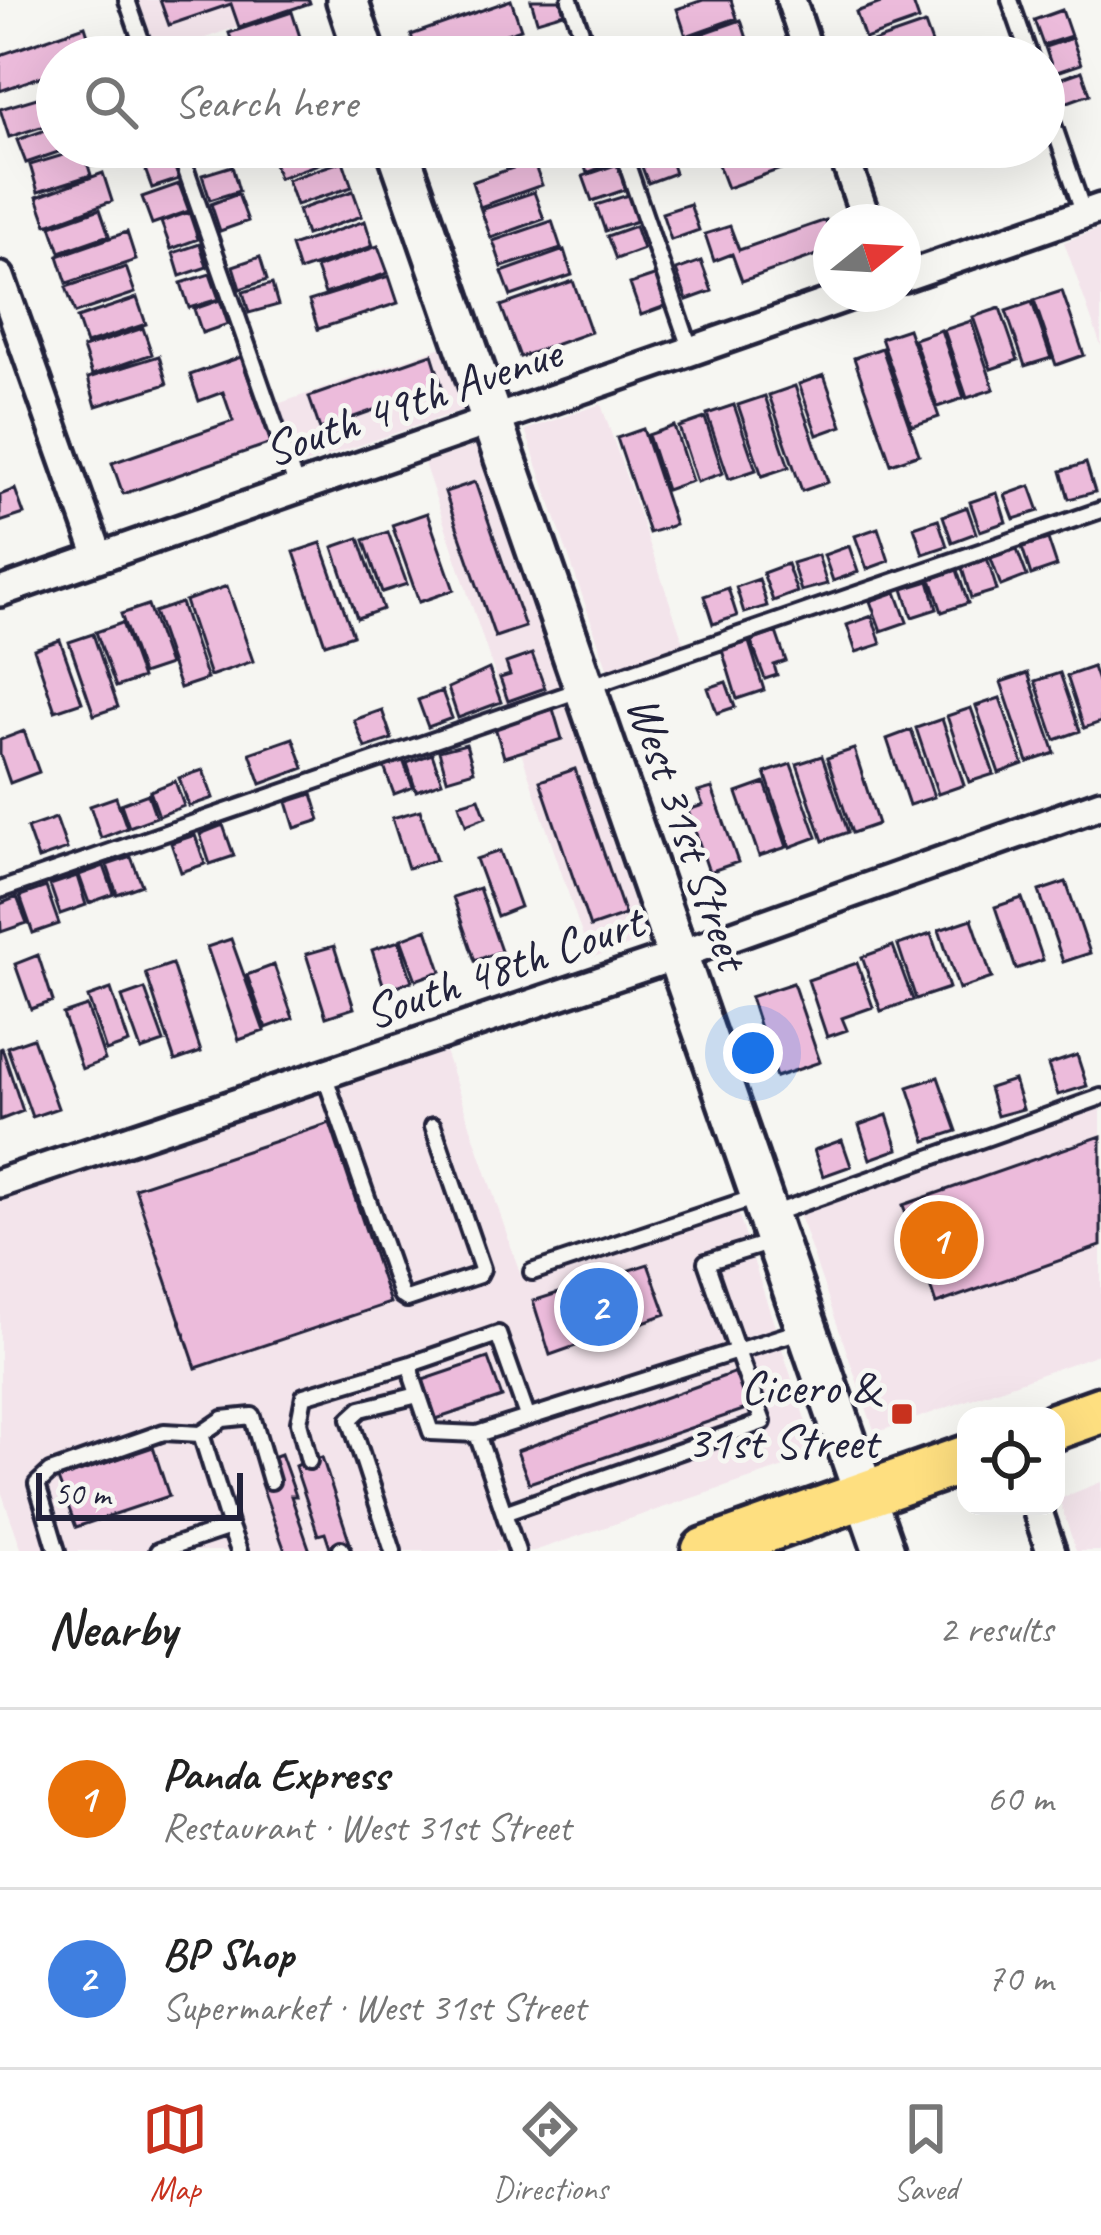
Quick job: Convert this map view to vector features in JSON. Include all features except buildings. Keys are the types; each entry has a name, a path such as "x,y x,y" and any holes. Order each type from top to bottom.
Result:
{"main road":[{"path":"346,0 359,36"},
{"name":"West 31st Street","path":"404,168 884,1551"},
{"path":"1065,1423 1101,1410"},
{"path":"705,1551 957,1462"}],"street":[{"path":"791,0 803,36"},
{"path":"848,168 861,204"},
{"path":"921,271 1092,211"},
{"path":"0,277 99,557"},
{"name":"South 49th Avenue","path":"0,592 813,308"},
{"name":"South 48th Court","path":"0,1183 678,955 1101,804"},
{"path":"1039,1515 1051,1551"}],"lane":[{"path":"127,0 140,36"},
{"path":"570,0 583,36"},
{"path":"1010,0 1023,36"},
{"path":"1065,147 1092,211"},
{"path":"185,168 297,488"},
{"path":"628,168 691,351"},
{"path":"0,890 1101,510"},
{"path":"324,1074 401,1295 407,1299 479,1275 482,1269 434,1126"},
{"path":"532,1272 769,1217 1101,1097"},
{"path":"504,1514 764,1422 706,1262 769,1217"},
{"path":"411,1364 431,1432 476,1434 807,1328"},
{"path":"310,1461 299,1422 304,1396 498,1334 527,1416"},
{"path":"393,1551 350,1419 361,1409 418,1395"},
{"path":"57,1551 37,1484 50,1472 164,1432 202,1434 223,1419 252,1416 271,1481"},
{"path":"202,1434 238,1551"},
{"path":"476,1434 517,1551"},
{"path":"158,1551 230,1527"}],"shaded area":[{"path":"127,0 312,0 211,36 143,36"},
{"path":"1101,228 1101,346 1064,242"},
{"path":"442,347 463,410 290,469 269,407"},
{"path":"601,404 687,652 611,679 525,430"},
{"path":"477,445 646,940 590,958 424,463"},
{"path":"445,1051 521,1276 735,1204 817,1456 534,1551 22,1551 0,1488 0,1200"},
{"path":"1101,1097 1101,1353 875,1433 796,1206"},
{"path":"1101,1482 1101,1551 1076,1551 1064,1515 1065,1497"}],"place":[{"name":"Panda Express","path":"939,1240"},
{"name":"BP Shop","path":"599,1307"},
{"name":"Cicero & 31st Street","path":"902,1414"}]}
